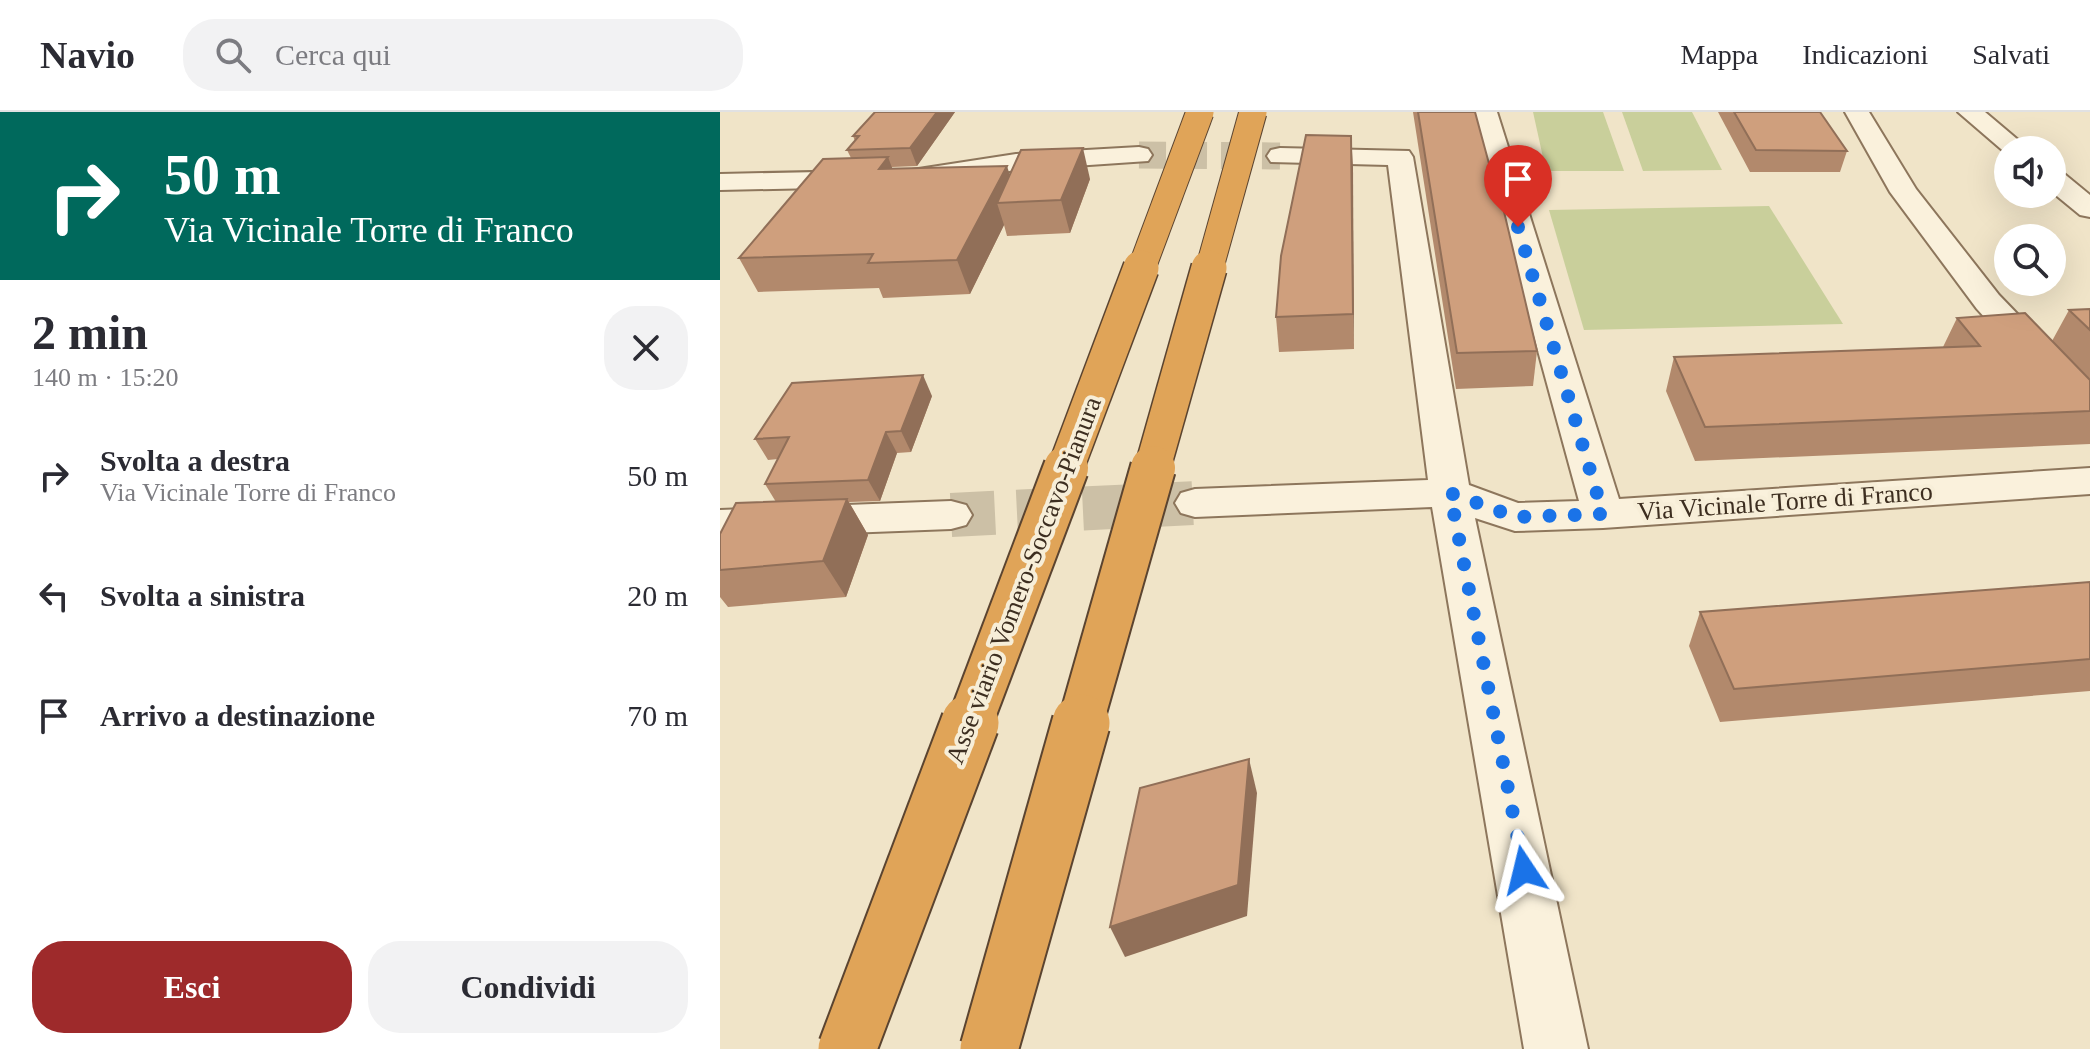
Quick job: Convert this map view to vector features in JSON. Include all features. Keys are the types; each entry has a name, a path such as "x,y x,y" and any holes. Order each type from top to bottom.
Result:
{"highway":[{"name":"Asse viario Vomero-Soccavo-Pianura","path":"847,1049 1200,112"},
{"path":"989,1049 1253,112"}],"street":[{"path":"1485,112 1603,514"},
{"path":"1857,112 1904,192 1988,302 2090,411"},
{"path":"1970,112 2000,136"},
{"path":"720,182 912,178 1016,162 1139,155"},
{"path":"1280,156 1400,157 1450,493 1519,841 1556,1049"},
{"path":"2066,189 2090,209"},
{"name":"Via Vicinale Torre di Franco","path":"1195,503 1450,493 1515,517 1603,514 2090,481"},
{"path":"720,524 951,515"}],"green space":[{"path":"1533,112 1603,112 1624,171 1546,171"},
{"path":"1622,112 1692,112 1722,170 1643,171"},
{"path":"1769,206 1843,324 1584,330 1549,210"}],"building":[{"path":"875,112 937,112 910,148 847,150 859,136 853,136"},
{"path":"1418,112 1475,112 1494,182 1497,182 1537,351 1457,353"},
{"path":"1734,112 1820,112 1847,151 1756,150"},
{"path":"1306,135 1351,136 1353,314 1276,317 1281,256"},
{"path":"1083,148 1061,200 997,203 1021,150"},
{"path":"888,157 879,169 1007,166 957,260 868,263 873,254 739,258 823,159"},
{"path":"2090,309 2090,330 2069,310"},
{"path":"2025,313 2090,380 2090,411 1705,427 1674,357 1980,346 1957,318"},
{"path":"923,375 901,431 886,432 868,480 765,484 789,437 755,439 792,383"},
{"path":"847,499 823,561 720,570 720,534 736,503"},
{"path":"2090,582 2090,659 1734,689 1700,612"},
{"path":"1249,759 1238,885 1110,927 1140,788"}],"tunnel":[{"path":"1139,155 1280,156"},
{"path":"951,515 1195,503"}],"route":[{"path":"1518,227 1603,514 1515,517 1450,493 1524,870"}]}
